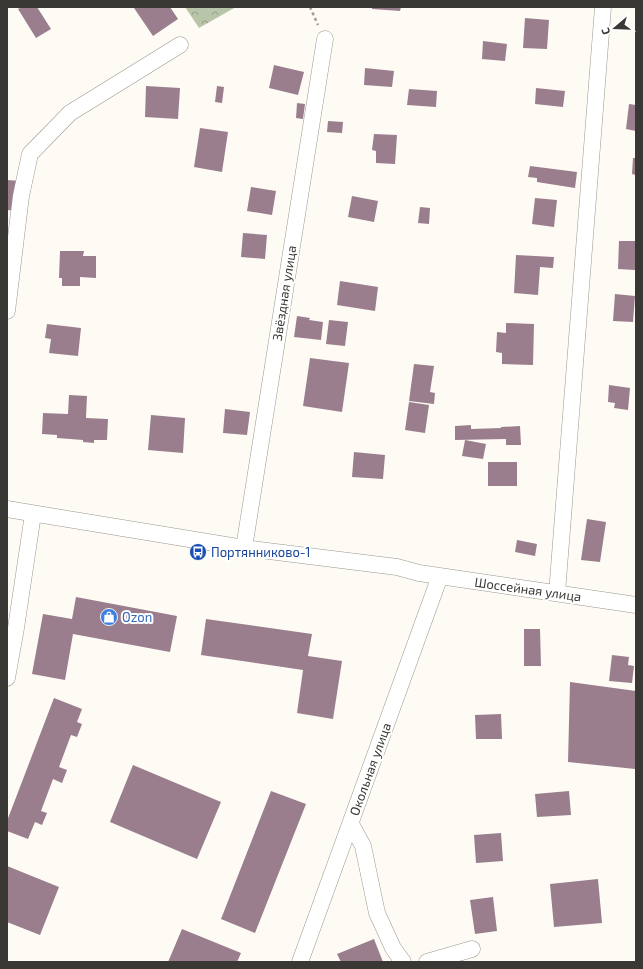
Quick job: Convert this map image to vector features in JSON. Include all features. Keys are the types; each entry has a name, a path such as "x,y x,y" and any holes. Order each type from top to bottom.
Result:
{"street":[{"path":"557,593 603,7"},
{"name":"Звёздная улица","path":"244,548 325,39"},
{"path":"7,311 20,196 30,154 70,113 180,45"},
{"name":"Шоссейная улица","path":"7,509 244,548 397,567 419,573 636,605"},
{"path":"7,678 33,514"},
{"name":"Окольная улица","path":"300,962 440,576"},
{"path":"351,824 362,846 377,913 393,948 403,962"},
{"path":"427,962 472,949"}],"path":[{"path":"310,7 325,39"}],"green space":[{"path":"185,7 236,7 199,28"}],"building":[{"path":"22,7 37,7 51,29 36,38 18,9"},
{"path":"170,7 178,19 153,36 134,8"},
{"path":"372,7 401,7 400,11 372,9"},
{"path":"525,18 549,20 547,49 523,48"},
{"path":"483,41 507,44 505,61 482,59"},
{"path":"274,65 304,72 298,95 269,88"},
{"path":"365,68 394,71 392,87 364,85"},
{"path":"146,86 180,88 178,119 145,117"},
{"path":"217,86 224,87 222,103 215,102"},
{"path":"536,88 565,91 563,107 535,104"},
{"path":"409,89 437,91 436,107 407,105"},
{"path":"297,103 305,104 303,119 296,118"},
{"path":"629,104 636,105 636,131 626,129"},
{"path":"328,121 343,122 342,133 327,132"},
{"path":"200,128 228,132 222,172 194,167"},
{"path":"374,134 397,135 395,164 376,163 376,151 372,150"},
{"path":"633,158 636,158 636,175 632,174"},
{"path":"530,166 577,172 575,188 537,182 537,178 528,177"},
{"path":"7,180 20,181 18,211 7,210"},
{"path":"251,187 276,191 272,215 247,211"},
{"path":"352,196 378,201 374,222 348,217"},
{"path":"535,198 557,200 554,227 532,224"},
{"path":"420,207 430,208 429,224 418,223"},
{"path":"243,233 267,235 265,259 241,257"},
{"path":"619,241 635,241 635,270 618,269"},
{"path":"60,251 84,251 83,256 96,256 96,278 80,277 80,286 62,286 62,278 59,278"},
{"path":"516,255 554,257 553,268 540,267 538,295 514,293"},
{"path":"340,281 378,287 375,311 337,305"},
{"path":"615,294 635,296 633,322 613,321"},
{"path":"297,316 323,322 321,340 294,337"},
{"path":"329,320 348,322 345,346 326,344"},
{"path":"506,323 534,324 533,365 502,364 502,353 496,352 497,332 506,333"},
{"path":"47,324 81,328 78,356 49,353 51,339 45,338"},
{"path":"310,358 349,363 342,412 303,406"},
{"path":"414,364 434,366 430,392 435,393 434,404 409,401"},
{"path":"609,385 630,388 628,410 614,408 615,403 608,402"},
{"path":"69,395 87,396 86,418 108,419 107,440 94,440 94,443 83,442 83,440 57,438 57,435 42,434 43,413 68,414"},
{"path":"409,402 429,405 425,433 405,430"},
{"path":"225,409 250,412 247,435 223,433"},
{"path":"151,415 185,418 183,453 148,450"},
{"path":"471,425 471,429 520,426 521,445 506,445 506,439 455,440 455,426"},
{"path":"465,440 486,444 483,459 462,456"},
{"path":"354,452 385,455 383,479 352,477"},
{"path":"488,462 517,462 517,486 488,486"},
{"path":"587,519 606,522 600,562 581,560"},
{"path":"517,540 537,544 535,556 515,552"},
{"path":"76,597 177,616 170,652 73,634 65,680 32,674 43,614 72,619"},
{"path":"206,619 312,634 308,656 342,661 333,719 297,713 303,670 201,655"},
{"path":"524,629 540,629 541,666 524,666"},
{"path":"612,655 629,657 628,665 634,666 632,683 609,681"},
{"path":"570,682 636,691 635,769 568,762"},
{"path":"54,698 82,709 77,722 82,724 77,737 71,735 59,767 67,770 62,783 53,779 41,811 47,813 42,825 35,822 28,839 7,831 7,821"},
{"path":"501,714 502,739 476,739 475,715"},
{"path":"133,765 221,802 197,859 110,822"},
{"path":"271,791 306,804 255,933 221,919"},
{"path":"569,791 571,815 537,817 535,794"},
{"path":"501,833 503,861 476,863 474,835"},
{"path":"7,866 59,887 40,935 7,922"},
{"path":"598,879 602,923 554,927 550,884"},
{"path":"493,897 497,931 475,934 470,900"},
{"path":"182,929 241,953 237,962 168,962"},
{"path":"374,939 383,962 341,962 337,954"}],"place":[{"name":"Портянниково-1","path":"198,552"},
{"name":"Ozon","path":"109,617"}]}
